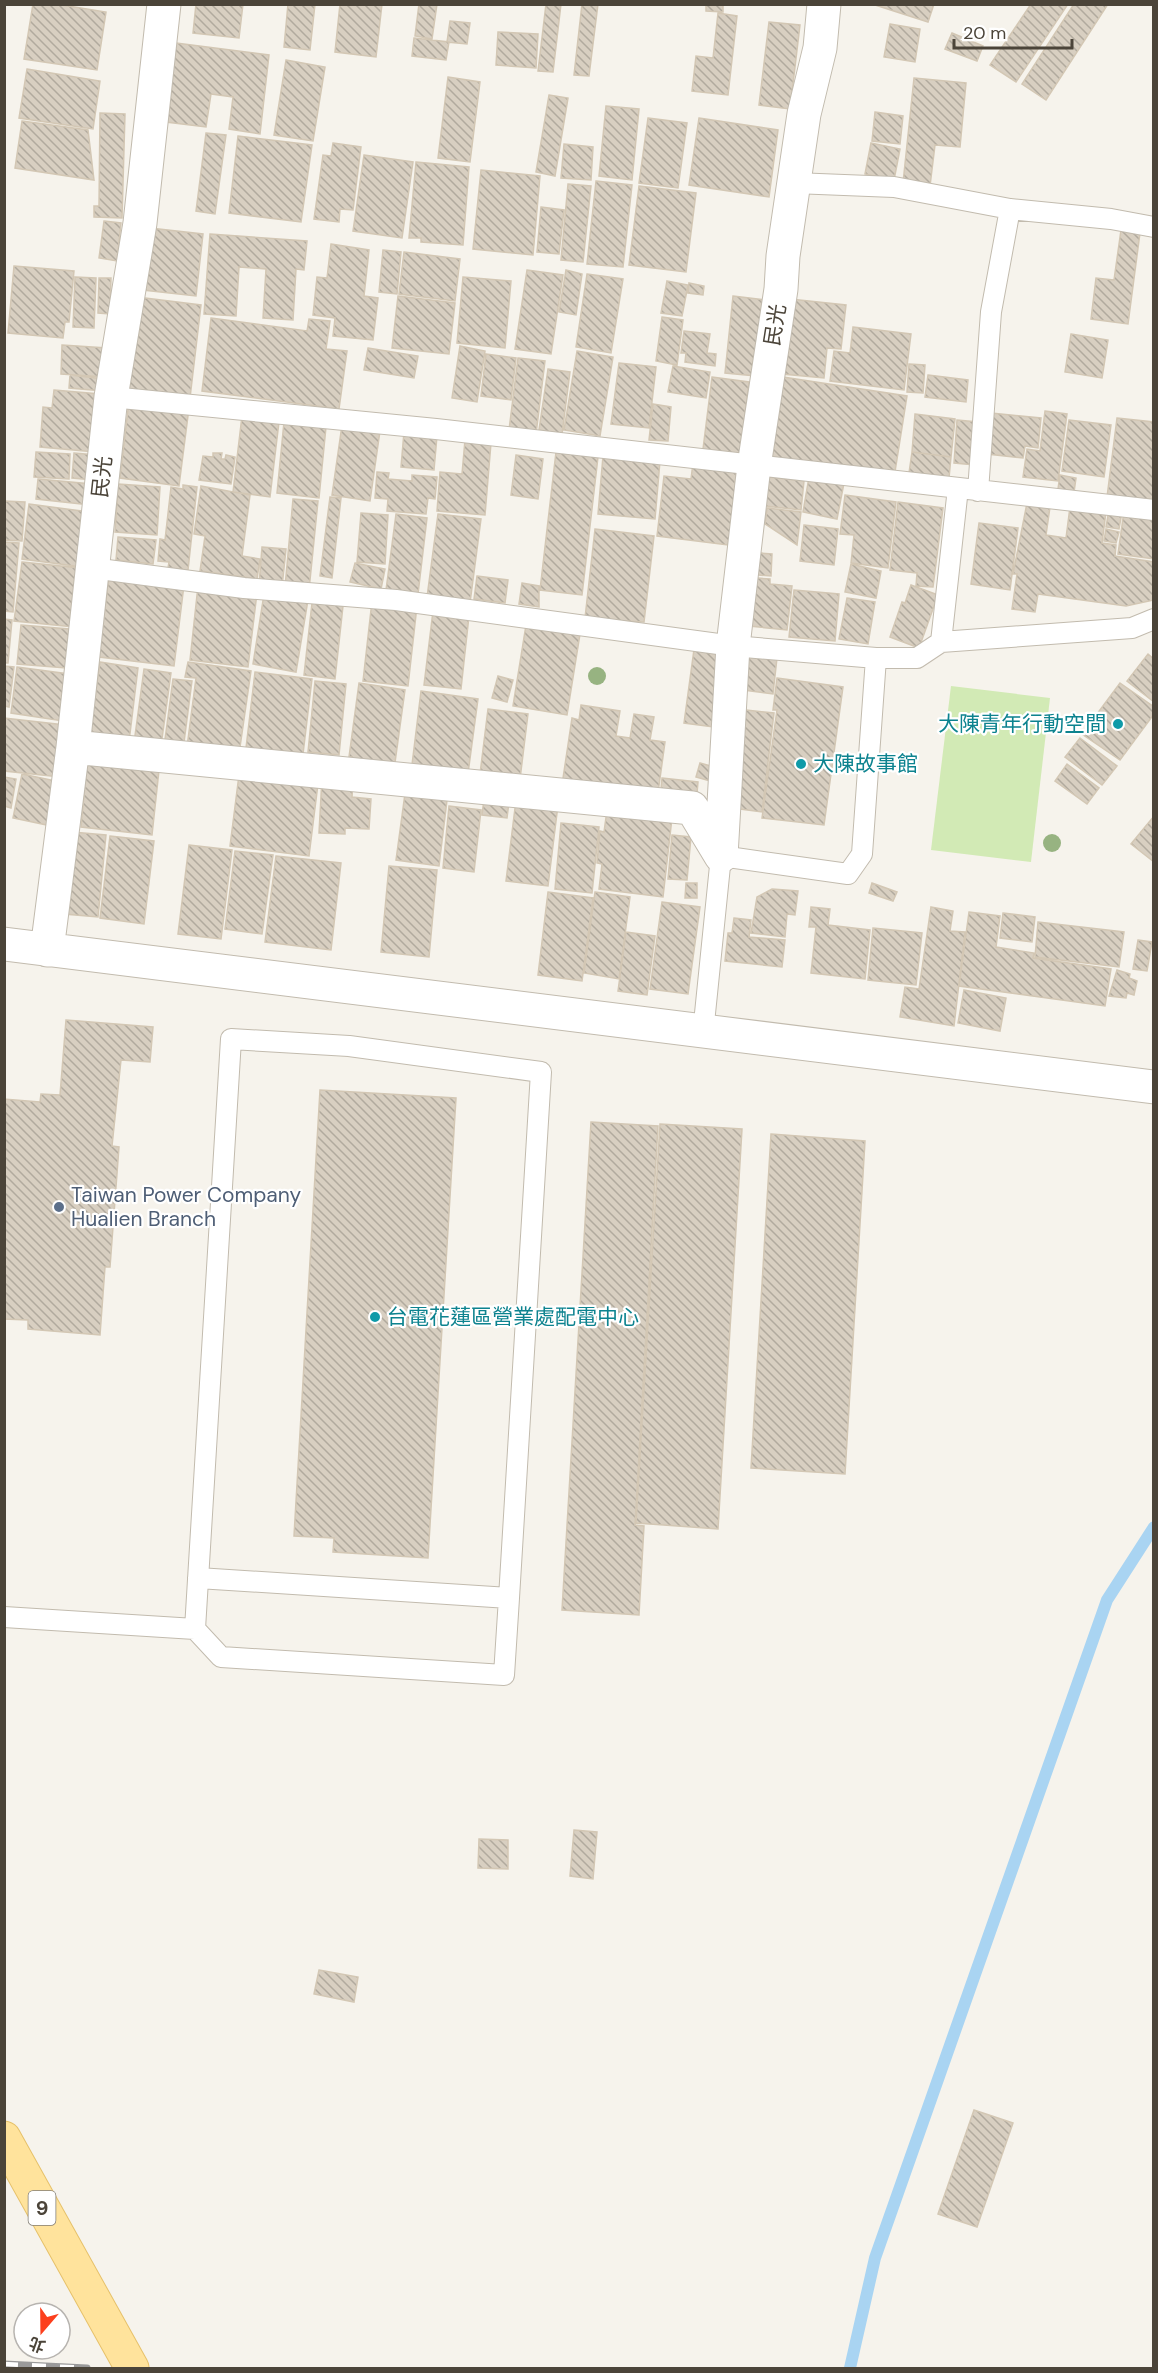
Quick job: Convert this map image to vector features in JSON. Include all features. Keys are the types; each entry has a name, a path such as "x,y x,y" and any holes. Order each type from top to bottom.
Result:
{"main road":[{"name":"9","path":"4,2138 132,2368"}],"street":[{"name":"民光","path":"47,950 73,747 111,397 140,223 164,4"},
{"name":"民光","path":"721,856 733,646 754,466 807,95 820,48 824,4"},
{"path":"73,747 692,808 721,856"},
{"path":"4,944 703,1033 1154,1087"}],"lane":[{"path":"794,183 894,187 1010,209 1111,219 1154,227"},
{"path":"978,491 991,312 1010,209"},
{"path":"111,397 436,429 1154,510"},
{"path":"941,642 958,488"},
{"path":"92,568 244,588 396,600 733,646 876,658 917,658 941,642 1132,628 1154,619"},
{"path":"703,1033 721,856 848,874 862,854 876,658"},
{"path":"4,1617 195,1629 221,1657 504,1675 541,1072 349,1046 231,1039 195,1629"},
{"path":"198,1578 509,1598"}],"green space":[{"path":"951,686 1050,698 1031,862 931,850"}],"building":[{"path":"33,4 56,4 106,12 97,70 24,59"},
{"path":"196,4 243,4 239,38 193,33"},
{"path":"288,4 315,4 310,50 284,47"},
{"path":"340,4 382,4 376,57 335,52"},
{"path":"419,4 437,4 432,39 415,36"},
{"path":"546,4 561,4 553,72 538,71"},
{"path":"582,4 598,4 589,76 574,75"},
{"path":"706,4 723,4 723,12 706,11"},
{"path":"872,4 934,4 928,22"},
{"path":"1031,4 1068,4 1016,82 990,65"},
{"path":"1074,4 1108,4 1046,100 1022,84"},
{"path":"718,13 737,16 728,95 692,91 696,56 713,58"},
{"path":"450,21 470,23 467,44 447,42"},
{"path":"769,22 800,25 790,109 759,105"},
{"path":"890,24 920,29 915,62 884,57"},
{"path":"498,32 538,34 536,68 496,65"},
{"path":"952,33 983,46 977,61 945,49"},
{"path":"414,38 449,42 446,60 412,56"},
{"path":"176,43 269,55 260,134 229,129 233,97 211,94 206,127 166,122"},
{"path":"286,60 325,67 313,141 274,135"},
{"path":"27,69 100,81 93,129 19,118"},
{"path":"448,77 480,82 470,162 438,158"},
{"path":"914,78 966,83 960,147 935,145 930,186 903,183"},
{"path":"549,95 568,98 555,176 536,172"},
{"path":"606,106 639,109 632,180 599,176"},
{"path":"875,112 903,116 900,144 872,141"},
{"path":"100,113 125,114 122,218 94,217 94,206 99,206"},
{"path":"648,118 687,123 678,188 639,183"},
{"path":"699,118 778,130 769,197 689,185"},
{"path":"22,121 88,130 94,180 15,168"},
{"path":"206,133 226,135 215,214 196,211"},
{"path":"238,136 312,145 301,222 229,213"},
{"path":"333,143 361,147 353,210 340,209 339,222 314,219 323,155 331,156"},
{"path":"871,143 900,149 894,180 865,174"},
{"path":"564,144 593,147 591,180 561,178"},
{"path":"364,155 413,162 402,238 353,231"},
{"path":"416,162 469,167 463,245 421,242 421,238 409,238"},
{"path":"481,170 540,176 533,255 473,249"},
{"path":"596,181 632,185 623,267 587,264"},
{"path":"568,184 591,186 583,262 561,260"},
{"path":"639,186 696,193 686,272 629,265"},
{"path":"541,207 564,210 559,254 537,252"},
{"path":"104,221 121,223 117,261 99,258"},
{"path":"150,228 203,234 196,296 143,290"},
{"path":"1121,230 1140,233 1128,324 1091,319 1096,278 1114,280"},
{"path":"210,234 307,241 304,270 296,269 293,320 263,318 266,269 239,267 236,316 204,314"},
{"path":"331,244 369,250 364,296 378,298 373,340 333,336 335,318 313,315 317,277 327,278"},
{"path":"383,250 401,252 397,294 379,292"},
{"path":"404,252 460,259 455,301 399,294"},
{"path":"14,266 74,271 69,322 65,322 63,338 8,333"},
{"path":"527,270 563,275 551,354 515,349"},
{"path":"566,270 582,274 576,315 559,312"},
{"path":"587,274 623,279 611,353 576,347"},
{"path":"75,277 96,278 94,328 73,327"},
{"path":"463,277 511,281 505,348 457,343"},
{"path":"99,278 111,278 110,314 98,313"},
{"path":"667,281 688,285 682,316 661,313"},
{"path":"689,283 704,286 703,295 688,293"},
{"path":"398,296 455,303 449,354 392,348"},
{"path":"733,296 775,301 766,377 725,373"},
{"path":"137,297 201,305 190,398 127,392"},
{"path":"790,299 846,305 841,349 827,348 824,378 782,374"},
{"path":"662,317 683,320 677,365 656,361"},
{"path":"211,318 307,331 309,319 330,321 326,349 347,351 339,409 202,391"},
{"path":"853,327 911,334 904,390 830,381 834,351 850,353"},
{"path":"684,331 710,334 707,353 716,354 715,366 685,362 686,353 681,353"},
{"path":"1071,334 1108,340 1102,378 1065,372"},
{"path":"62,345 107,348 105,377 61,374"},
{"path":"460,346 485,351 477,402 452,398"},
{"path":"368,348 418,356 414,378 364,370"},
{"path":"577,351 613,357 600,436 564,430"},
{"path":"486,354 516,358 511,400 481,396"},
{"path":"518,358 545,361 536,434 509,430"},
{"path":"619,363 656,367 649,428 611,424"},
{"path":"909,364 925,365 923,393 907,392"},
{"path":"673,366 710,372 706,398 668,392"},
{"path":"548,369 570,372 562,434 539,430"},
{"path":"70,375 104,379 103,391 69,388"},
{"path":"928,375 968,380 966,402 925,397"},
{"path":"712,377 749,382 739,462 702,457"},
{"path":"783,377 907,396 894,478 771,459"},
{"path":"54,390 100,394 95,452 40,447 43,407 52,408"},
{"path":"129,401 189,408 179,486 120,478"},
{"path":"653,404 671,407 668,441 649,440"},
{"path":"1045,411 1067,414 1058,481 1023,477 1027,449 1040,451"},
{"path":"991,413 1041,418 1038,448 1025,446 1023,458 987,454"},
{"path":"915,414 955,419 951,457 912,452"},
{"path":"242,416 279,422 270,497 233,492"},
{"path":"1117,418 1154,422 1154,503 1107,497"},
{"path":"957,420 978,422 975,465 954,463"},
{"path":"1069,420 1111,425 1104,477 1062,471"},
{"path":"284,422 326,427 319,498 277,493"},
{"path":"342,425 380,431 370,501 332,495"},
{"path":"404,432 437,436 434,470 401,467"},
{"path":"465,440 491,443 485,515 437,511 440,472 462,474"},
{"path":"36,452 70,454 69,479 34,477"},
{"path":"556,452 598,457 582,595 540,590"},
{"path":"912,452 951,457 949,478 909,473"},
{"path":"74,453 96,455 93,480 72,478"},
{"path":"213,453 222,453 221,459 225,459 226,455 235,457 231,484 199,480 203,456 213,457"},
{"path":"516,455 543,459 538,499 511,495"},
{"path":"603,456 660,461 655,519 598,514"},
{"path":"693,463 737,469 735,484 745,485 728,545 657,536 664,476 691,479"},
{"path":"377,472 389,473 388,479 412,481 412,475 437,477 435,499 428,498 426,514 387,511 388,499 375,498"},
{"path":"1060,475 1076,478 1073,499 1057,496"},
{"path":"768,477 804,481 801,510 765,506"},
{"path":"809,477 844,483 837,519 803,512"},
{"path":"38,479 92,484 90,505 36,499"},
{"path":"118,484 160,487 157,535 115,532"},
{"path":"183,485 197,487 188,570 168,568 169,562 158,561 160,539 165,540 171,487 183,489"},
{"path":"201,486 250,495 242,556 260,559 257,579 200,571 205,536 194,534"},
{"path":"845,495 896,502 888,568 851,563 854,535 840,534"},
{"path":"330,497 341,498 332,578 320,576"},
{"path":"293,499 318,501 309,590 285,587"},
{"path":"4,501 25,502 22,541 4,540"},
{"path":"898,502 943,508 933,587 916,586 917,573 890,570"},
{"path":"1027,503 1050,507 1046,535 1066,538 1070,507 1106,512 1102,543 1116,545 1115,556 1154,562 1154,600 1126,606 1038,594 1035,612 1012,609 1017,574 1013,574"},
{"path":"29,504 89,512 82,567 22,559"},
{"path":"767,508 801,512 797,545 765,524"},
{"path":"1109,510 1122,512 1119,529 1106,527"},
{"path":"1124,511 1154,515 1154,559 1118,554"},
{"path":"361,513 388,515 385,564 357,562"},
{"path":"396,514 427,518 418,594 386,590"},
{"path":"438,514 481,519 470,603 427,597"},
{"path":"979,523 1018,528 1010,590 971,584"},
{"path":"804,525 838,529 834,565 800,561"},
{"path":"595,529 654,536 644,622 626,621 626,623 585,618"},
{"path":"1106,529 1119,532 1116,543 1104,541"},
{"path":"118,537 156,540 153,564 116,560"},
{"path":"4,542 19,543 13,612 4,611"},
{"path":"262,547 286,549 282,587 259,585"},
{"path":"748,552 772,554 771,576 746,574"},
{"path":"22,562 80,568 74,627 14,621"},
{"path":"355,563 385,569 381,589 350,582"},
{"path":"851,564 881,571 876,598 845,592"},
{"path":"109,575 184,585 174,666 99,657"},
{"path":"477,576 508,580 505,603 474,599"},
{"path":"744,577 770,579 770,584 792,586 787,630 739,625"},
{"path":"522,583 539,586 539,607 519,604"},
{"path":"911,585 938,595 919,648 890,637 902,602 905,603"},
{"path":"198,586 257,593 248,667 190,660"},
{"path":"794,590 839,594 835,641 789,637"},
{"path":"264,594 308,600 296,672 253,664"},
{"path":"847,598 875,602 868,644 839,639"},
{"path":"372,601 417,606 408,686 363,681"},
{"path":"312,603 343,606 335,679 304,675"},
{"path":"433,611 469,616 461,689 424,685"},
{"path":"4,619 12,620 8,663 4,663"},
{"path":"21,625 69,629 66,668 17,664"},
{"path":"526,625 580,634 567,715 513,706"},
{"path":"695,642 719,645 721,728 684,723"},
{"path":"740,654 777,658 773,694 736,689"},
{"path":"1148,654 1154,659 1154,702 1127,681"},
{"path":"100,662 138,668 128,750 88,745"},
{"path":"188,662 251,671 239,754 187,747 196,678 185,677"},
{"path":"4,666 14,667 9,707 4,706"},
{"path":"17,667 69,674 63,721 11,713"},
{"path":"144,669 171,673 161,746 134,743"},
{"path":"255,672 312,679 303,754 246,748"},
{"path":"498,676 513,680 507,702 492,698"},
{"name":"大陳故事館","path":"777,678 843,687 824,825 762,818 777,710 773,710"},
{"path":"173,679 192,681 183,750 164,747"},
{"path":"315,681 346,684 339,755 308,752"},
{"path":"359,683 405,690 393,777 350,771 352,757 349,757"},
{"name":"大陳青年行動空間","path":"1120,683 1154,707 1154,714 1120,760 1082,734"},
{"path":"421,691 478,699 467,781 411,773"},
{"path":"581,705 620,711 616,736 630,738 634,714 654,717 650,740 665,742 657,800 562,785 572,718 579,720"},
{"path":"488,709 528,714 520,779 480,774"},
{"path":"737,709 774,713 762,812 725,807"},
{"path":"4,718 65,725 60,777 4,771"},
{"path":"1080,738 1117,766 1102,785 1065,757"},
{"path":"88,753 160,761 152,835 81,827"},
{"path":"700,763 718,768 714,782 696,777"},
{"path":"1067,764 1099,788 1087,804 1055,781"},
{"path":"240,767 319,776 309,856 230,846"},
{"path":"22,774 56,781 47,825 13,818"},
{"path":"4,777 16,779 11,808 4,806"},
{"path":"322,778 353,780 352,797 371,799 369,829 345,828 345,834 319,833"},
{"path":"662,778 698,782 696,805 660,800"},
{"path":"406,786 448,792 439,866 396,860"},
{"path":"484,799 509,802 507,818 482,815"},
{"path":"516,800 558,805 548,886 506,881"},
{"path":"449,806 481,810 474,872 443,868"},
{"path":"607,810 672,818 663,897 599,889 602,864 597,863 600,831 604,832"},
{"path":"1154,816 1154,862 1131,844"},
{"path":"561,823 599,827 592,893 555,889"},
{"path":"72,832 106,835 98,917 64,914"},
{"path":"672,835 691,837 687,880 668,879"},
{"path":"110,836 154,841 144,924 100,918"},
{"path":"189,845 232,850 221,939 178,934"},
{"path":"235,851 273,855 262,934 225,929"},
{"path":"276,856 341,863 331,950 265,942"},
{"path":"389,866 437,870 429,957 381,952"},
{"path":"686,883 697,883 697,898 685,898"},
{"path":"872,883 897,892 893,901 869,893"},
{"path":"772,889 798,891 795,915 787,914 785,937 751,933 757,897"},
{"path":"548,892 593,898 582,981 538,975"},
{"path":"595,892 630,897 619,979 584,973"},
{"path":"662,902 700,907 688,994 650,989"},
{"path":"811,907 830,909 828,925 870,930 865,979 811,973 816,927 809,927"},
{"path":"931,907 953,911 950,931 965,932 954,1026 900,1017 905,987 919,989"},
{"path":"969,912 1000,916 996,947 1034,953 1033,958 1111,969 1105,1006 959,986"},
{"path":"1003,913 1035,917 1032,942 1000,938"},
{"path":"734,918 751,920 749,937 785,940 782,967 725,961 728,933 732,933"},
{"path":"1038,922 1124,932 1119,967 1035,957"},
{"path":"873,928 922,933 916,985 868,980"},
{"path":"626,932 655,936 647,995 618,991"},
{"path":"1138,940 1152,942 1147,971 1133,969"},
{"path":"1117,970 1130,974 1129,978 1137,981 1134,995 1127,993 1126,998 1109,996"},
{"path":"964,990 1006,998 1000,1031 958,1023"},
{"name":"Taiwan Power Company Hualien Branch","path":"66,1020 153,1027 150,1062 121,1060 112,1146 119,1147 110,1267 105,1267 100,1335 28,1329 28,1320 4,1319 4,1099 40,1102 41,1094 60,1095"},
{"name":"台電花蓮區營業處配電中心","path":"320,1090 456,1098 428,1558 333,1552 334,1538 294,1536"},
{"path":"591,1122 658,1126 635,1525 644,1526 639,1615 562,1610"},
{"path":"660,1124 742,1129 718,1529 636,1523"},
{"path":"771,1134 865,1141 845,1474 751,1468"},
{"path":"574,1830 597,1832 593,1879 570,1876"},
{"path":"479,1839 508,1840 508,1869 478,1868"},
{"path":"319,1970 358,1977 354,2002 314,1994"},
{"path":"974,2110 1013,2123 977,2227 938,2214"}],"waterway":[{"path":"850,2368 875,2258 1107,1600 1154,1527"}],"railway":[{"path":"4,2364 87,2368"}],"place":[{"name":"大陳青年行動空間","path":"1118,724"},
{"name":"大陳故事館","path":"801,764"},
{"name":"Taiwan Power Company Hualien Branch","path":"59,1207"},
{"name":"台電花蓮區營業處配電中心","path":"375,1317"}]}
